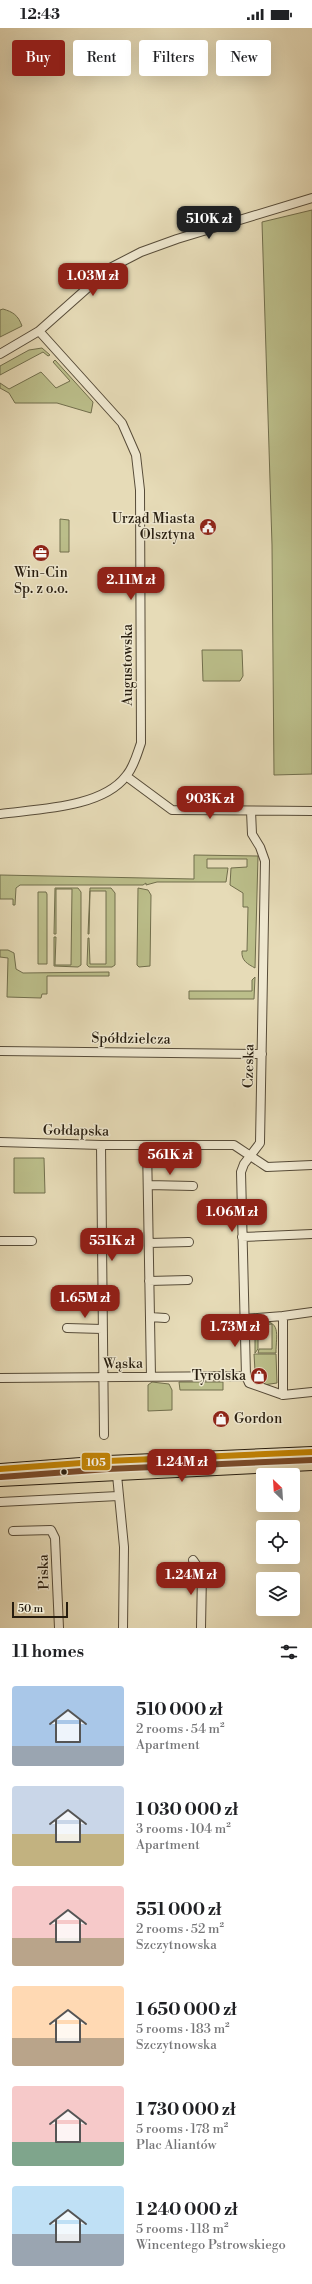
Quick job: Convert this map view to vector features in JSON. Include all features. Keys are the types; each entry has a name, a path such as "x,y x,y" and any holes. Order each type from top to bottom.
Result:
{"main road":[{"path":"0,1469 108,1461 312,1452"},
{"path":"279,1453 284,1459 280,1466"},
{"path":"0,1481 280,1466 312,1466"}],"street":[{"path":"0,354 39,331 110,268 140,252 312,198"},
{"name":"Augustowska","path":"0,814 74,804 107,791 126,776 141,743 140,495 136,455 122,423 39,331"},
{"path":"126,776 172,810 312,811"},
{"name":"Czeska","path":"246,1376 243,1319 241,1172 250,1156 260,1143 266,862 260,847 252,834 251,811"},
{"name":"Spółdzielcza","path":"0,1051 262,1054"},
{"name":"Gołdapska","path":"0,1142 101,1145 234,1145 266,1168 312,1165"},
{"path":"101,1145 102,1378 104,1435"},
{"path":"147,1145 151,1377"},
{"path":"148,1186 193,1186"},
{"path":"242,1237 312,1234"},
{"path":"0,1241 32,1241"},
{"path":"149,1243 189,1242"},
{"path":"149,1280 188,1280"},
{"path":"243,1319 312,1312"},
{"path":"283,1316 283,1395"},
{"path":"150,1318 165,1318"},
{"path":"67,1328 102,1329"},
{"path":"246,1376 249,1383 283,1395 312,1392"},
{"name":"Wąska","path":"0,1378 246,1376"},
{"path":"116,1475 124,1547 123,1628"},
{"path":"0,1502 118,1496"},
{"name":"Piska","path":"13,1531 51,1530 55,1538 59,1628"},
{"path":"193,1560 202,1573 200,1628"}],"green space":[{"path":"312,210 312,774 274,775 272,545 262,222"},
{"path":"3,309 15,314 22,326 0,337 0,310"},
{"path":"42,348 50,355 48,356 43,352 0,375 0,366 29,350"},
{"path":"55,360 93,402 91,413 57,403 15,403 9,393 0,388 0,383 9,389 41,372 56,388 70,381 53,362"},
{"path":"60,519 69,520 69,552 60,552"},
{"path":"202,650 242,650 243,676 240,681 203,681"},
{"path":"194,855 258,856 255,968 246,962 242,954 242,951 247,951 248,907 243,907 243,893 230,885 231,868 247,867 247,859 207,859 207,868 228,868 226,882 157,882 146,885 146,883 143,885 20,885 16,888 15,905 13,905 13,899 0,899 0,875 194,879"},
{"path":"55,888 78,888 81,892 81,965 78,967 54,966 54,937 56,937 55,965 71,965 72,889 56,889 56,934 54,934"},
{"path":"90,888 111,888 115,893 115,965 112,967 89,967 87,965 88,938 90,964 106,964 106,891 90,891 88,934"},
{"path":"138,888 148,890 151,895 150,966 139,967 137,965"},
{"path":"38,892 46,892 47,894 47,964 38,964"},
{"path":"0,950 8,950 14,953 16,969 23,973 109,972 109,976 47,976 47,994 42,994 41,998 7,997 8,958 0,957"},
{"path":"255,977 254,999 189,999 189,991 252,991 252,980"},
{"path":"14,1158 44,1158 45,1193 14,1193"},
{"path":"258,1321 266,1321 271,1323 272,1324 258,1325 258,1349 255,1353 255,1323"},
{"path":"272,1324 277,1334 276,1353 258,1353 259,1349 272,1349"},
{"path":"254,1354 276,1354 277,1383 263,1385 264,1371 255,1371"},
{"path":"152,1382 169,1384 172,1390 172,1410 148,1411 148,1385"},
{"path":"179,1382 223,1382 223,1390 180,1390"},
{"path":"279,1457 280,1462 140,1469 140,1464"},
{"path":"135,1465 136,1469 1,1477 0,1474 42,1472 68,1467"}],"transit line":[{"name":"105","path":"0,1469 108,1461 312,1452"},
{"path":"1,1477 108,1469 312,1460"}],"place":[{"name":"Urząd Miasta Olsztyna","path":"208,527"},
{"name":"Win-Cin Sp. z o.o.","path":"41,553"},
{"name":"Tyrolska","path":"259,1376"},
{"name":"Gordon","path":"221,1419"}]}
